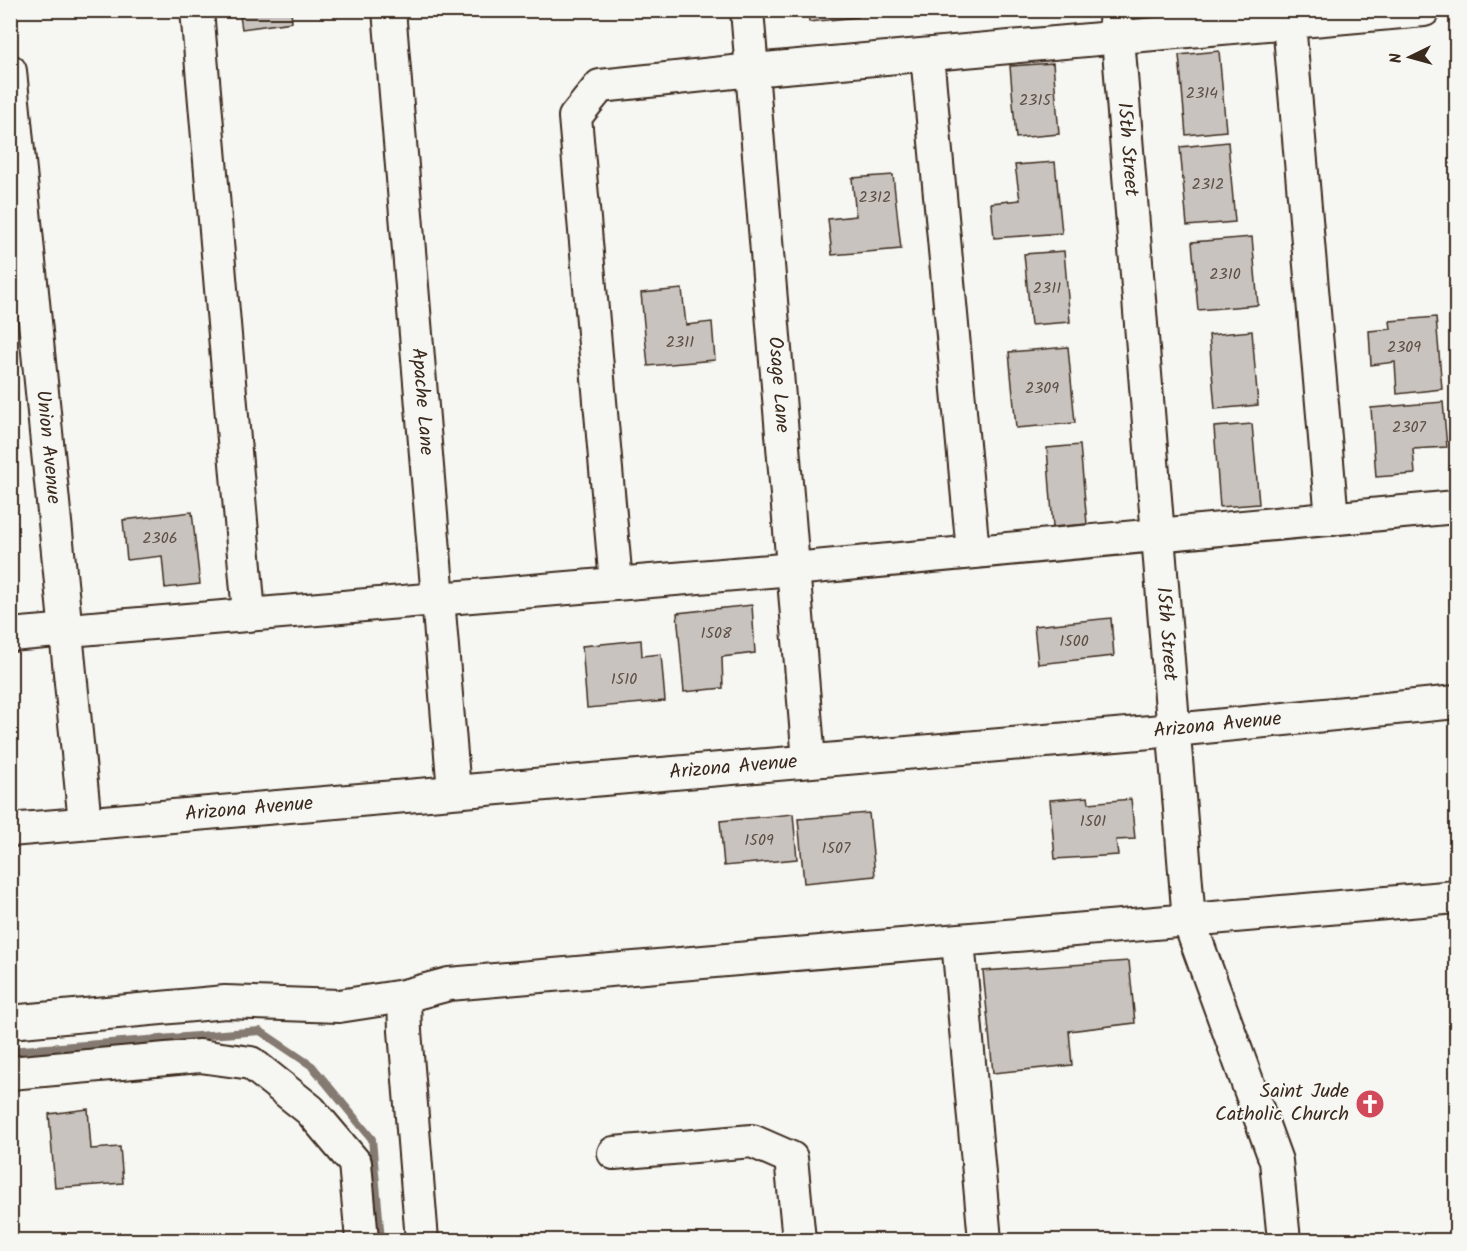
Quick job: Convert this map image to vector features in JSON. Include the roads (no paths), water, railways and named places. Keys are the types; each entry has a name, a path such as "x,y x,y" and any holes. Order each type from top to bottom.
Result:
{"street":[{"path":"197,10 249,614"},
{"name":"Apache Lane","path":"389,10 454,792"},
{"name":"Osage Lane","path":"747,10 808,761"},
{"path":"616,583 575,117 600,86 927,55 1116,24 1289,22 1424,10"},
{"path":"1289,22 1332,519"},
{"name":"15th Street","path":"1116,24 1189,921 1276,1161 1284,1240"},
{"path":"927,55 973,552"},
{"name":"Union Avenue","path":"10,71 85,823"},
{"path":"10,635 793,569 1456,507"},
{"name":"Arizona Avenue","path":"10,830 1174,730 1456,702"},
{"path":"10,1022 225,1002 339,1006 404,996 449,984 1456,897"},
{"path":"958,941 985,1240"},
{"path":"404,996 422,1240"},
{"path":"10,1073 200,1056 251,1063 310,1110 355,1163 362,1240"},
{"path":"614,1153 752,1141 791,1158 799,1240"}],"waterway":[{"path":"10,1051 260,1031 312,1066 372,1139 381,1240"}],"place":[{"name":"Saint Jude Catholic Church","path":"1370,1104"}]}
